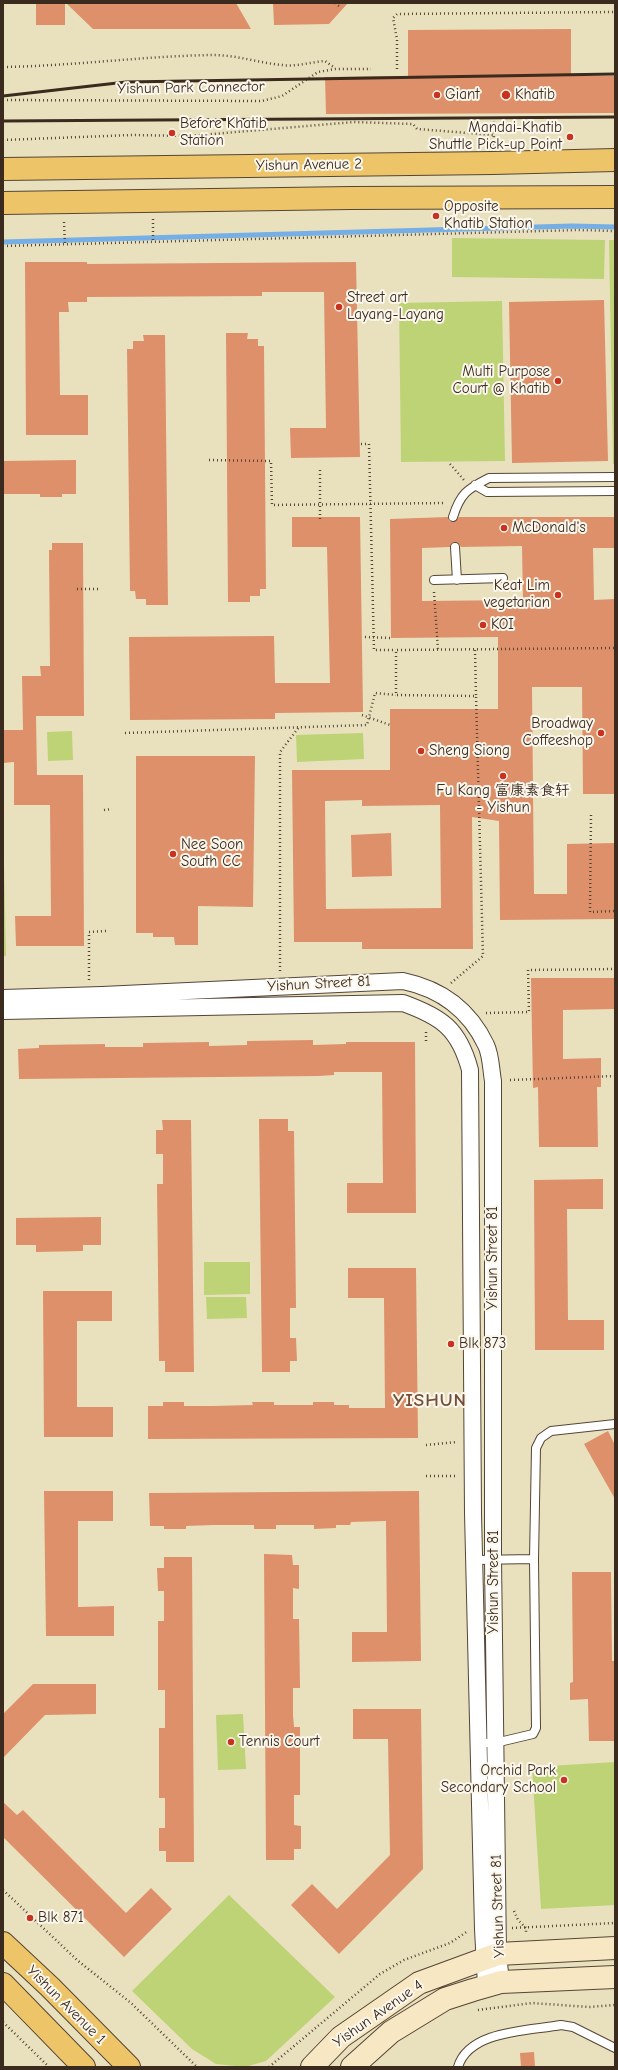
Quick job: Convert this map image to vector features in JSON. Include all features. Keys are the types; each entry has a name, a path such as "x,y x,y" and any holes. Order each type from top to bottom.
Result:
{"main road":[{"name":"Yishun Avenue 2","path":"3,169 493,163 615,160"},
{"path":"3,172 13,180 14,188 10,195 3,198"},
{"path":"3,203 352,198 615,197"},
{"name":"Yishun Avenue 1","path":"3,1943 50,1987 129,2067"},
{"name":"Yishun Avenue 1","path":"3,1984 84,2067"}],"street":[{"name":"Yishun Street 81","path":"3,998 156,993 403,981 423,985 444,996 469,1018 487,1046 494,1081 474,1560 478,1743 494,1984"},
{"name":"Yishun Street 81","path":"3,1011 403,1003 429,1012 452,1029 465,1050 470,1070 482,1370"},
{"name":"Yishun Street 81","path":"478,1463 493,1559 494,1743 491,1956"},
{"name":"Yishun Avenue 4","path":"312,2067 340,2037 419,1983 491,1956 615,1948"},
{"name":"Yishun Avenue 4","path":"352,2067 391,2032 445,1999 494,1984 615,1977"}],"lane":[{"path":"453,517 459,499 473,486 489,478 615,477"},
{"path":"473,486 487,492 615,491"},
{"path":"455,547 457,580"},
{"path":"434,580 503,578"},
{"path":"236,988 236,1007"},
{"path":"156,993 158,1009"},
{"path":"478,1743 494,1743 533,1734 536,1728 534,1559 536,1448 541,1438 551,1431 615,1424"},
{"path":"474,1560 534,1559"},
{"path":"458,2067 463,2055 487,2037 561,2025 573,2027 615,2048"}],"path":[{"path":"335,3 340,7"},
{"path":"397,69 397,39 393,25 393,18 397,14 615,12"},
{"path":"3,67 50,66 113,60 214,55 238,56 283,66 325,60 335,68"},
{"name":"Yishun Park Connector","path":"3,100 262,101 282,96 318,72 335,68 371,69"},
{"path":"3,140 132,135 189,136 354,122 413,124 417,129 494,135 494,121"},
{"path":"153,219 153,242"},
{"path":"64,222 65,244"},
{"path":"3,246 578,230 615,231"},
{"path":"363,312 370,312"},
{"path":"361,444 368,444 374,650 615,648"},
{"path":"209,460 271,461 272,505 457,503"},
{"path":"450,464 473,486"},
{"path":"320,470 320,519"},
{"path":"434,580 438,650"},
{"path":"77,589 101,589"},
{"path":"365,637 391,638"},
{"path":"396,650 396,695"},
{"path":"451,984 483,956 475,650"},
{"path":"126,733 367,725 375,693 396,695 476,696"},
{"path":"362,715 390,725"},
{"path":"280,972 280,752 299,727"},
{"path":"104,810 112,809"},
{"path":"591,815 590,912 615,911"},
{"path":"90,984 89,932 106,931"},
{"path":"488,1019 485,1012 529,1012 528,970 615,969"},
{"path":"273,972 287,972"},
{"path":"444,980 455,986"},
{"path":"426,1027 426,1041"},
{"path":"505,1080 615,1076"},
{"path":"459,1449 460,1435"},
{"path":"426,1445 459,1442"},
{"path":"426,1476 459,1476 478,1463"},
{"path":"3,1890 77,1960 131,2003 197,2067"},
{"path":"526,1928 615,1923"},
{"path":"269,2067 380,1974 404,1960 450,1944 465,1931"},
{"path":"477,2010 532,2003 590,2007 615,2005"},
{"path":"3,2022 49,2067"}],"green space":[{"path":"452,238 605,240 604,279 452,277"},
{"path":"609,240 615,240 615,464 613,464"},
{"path":"502,301 505,461 401,462 399,303"},
{"path":"72,731 73,760 48,761 47,732"},
{"path":"363,733 364,759 297,762 296,735"},
{"path":"4,862 6,956 3,956"},
{"path":"204,1262 250,1262 250,1294 204,1295"},
{"path":"206,1297 246,1297 247,1318 207,1319"},
{"name":"Tennis Court","path":"243,1714 246,1769 218,1770 216,1715"},
{"path":"615,1762 615,1905 541,1909 532,1767"},
{"path":"229,1895 335,1997 266,2061 245,2067 216,2064 192,2049 132,1991"}],"building":[{"path":"36,3 65,3 65,25 36,25"},
{"path":"66,3 236,3 251,29 93,29"},
{"path":"273,3 348,3 329,24 274,25"},
{"path":"571,29 571,76 615,76 615,113 326,114 325,77 408,76 408,30"},
{"path":"25,262 87,262 87,264 356,262 360,457 291,458 290,428 326,428 324,292 262,292 262,296 87,297 87,302 68,302 69,312 59,312 60,395 88,395 88,435 26,435"},
{"name":"Multi Purpose Court @ Khatib","path":"604,300 608,461 512,463 509,302"},
{"path":"226,333 248,333 247,339 258,339 258,346 264,346 266,589 260,589 260,596 250,596 250,602 228,602"},
{"path":"143,335 165,335 168,605 146,605 146,599 136,599 135,591 130,591 127,349 133,349 133,341 144,341"},
{"path":"76,460 76,494 62,494 62,497 40,497 40,494 3,494 3,461"},
{"path":"292,517 360,517 363,712 275,713 275,719 130,720 129,637 274,636 275,683 330,683 327,547 292,547"},
{"path":"448,517 449,521 454,522 459,517 615,517 615,548 593,548 594,600 615,599 615,794 583,794 582,687 532,687 534,894 567,894 567,844 615,843 615,919 500,920 499,821 472,817 473,949 362,949 362,942 294,942 292,770 390,770 390,709 498,709 498,637 391,638 390,519","holes":["455,542 461,547 522,546 523,600 422,601 422,548 450,547 452,543","362,800 362,806 440,805 441,908 326,909 325,801"]},
{"path":"52,543 83,543 84,716 36,716 37,775 83,775 84,946 16,946 15,916 51,916 50,805 14,805 14,762 3,763 3,730 23,730 22,676 41,676 40,666 50,666 49,550 52,550"},
{"name":"Nee Soon South CC","path":"136,756 255,756 253,907 198,906 198,945 175,945 174,937 153,937 153,933 136,933"},
{"path":"391,833 392,876 352,877 351,835"},
{"path":"531,978 615,978 615,1009 563,1010 563,1059 601,1058 601,1087 597,1087 598,1147 539,1147 538,1087 533,1088"},
{"path":"313,1040 313,1045 346,1044 346,1042 415,1042 416,1213 347,1213 347,1183 383,1183 382,1072 334,1072 334,1075 319,1076 19,1079 18,1049 39,1048 39,1045 105,1044 105,1047 143,1047 143,1043 209,1042 209,1046 247,1045 247,1041"},
{"path":"259,1119 288,1119 288,1131 294,1131 296,1308 290,1308 290,1338 296,1338 297,1361 290,1361 290,1372 262,1372"},
{"path":"162,1120 191,1120 194,1372 165,1372 165,1361 159,1361 157,1184 163,1184 163,1154 156,1154 156,1130 163,1130"},
{"path":"603,1179 603,1209 567,1209 568,1320 604,1320 604,1350 535,1350 534,1180"},
{"path":"101,1217 101,1245 83,1245 83,1251 36,1252 36,1245 16,1245 16,1218"},
{"path":"348,1268 416,1268 418,1438 148,1439 148,1406 163,1406 163,1402 184,1402 184,1406 212,1406 253,1405 252,1402 274,1402 274,1405 313,1405 313,1402 334,1402 334,1405 349,1405 349,1408 385,1408 384,1298 348,1298"},
{"path":"43,1291 112,1291 112,1321 77,1321 77,1407 113,1407 113,1437 44,1437"},
{"path":"608,1431 615,1445 615,1499 584,1444"},
{"path":"44,1491 113,1491 113,1521 78,1521 78,1607 114,1606 114,1636 46,1636"},
{"path":"419,1491 421,1661 352,1662 352,1632 387,1632 386,1521 351,1522 350,1525 336,1525 336,1528 314,1529 314,1525 276,1525 276,1529 254,1529 254,1525 186,1526 186,1529 164,1529 164,1526 150,1526 149,1493"},
{"path":"264,1554 292,1555 293,1565 299,1565 299,1589 293,1588 293,1619 299,1619 300,1688 293,1688 293,1715 294,1727 300,1727 300,1795 294,1795 294,1825 301,1826 301,1849 294,1849 294,1860 266,1860"},
{"path":"164,1557 192,1557 194,1862 166,1862 166,1851 159,1851 159,1828 165,1828 165,1798 159,1798 159,1728 165,1728 165,1690 158,1690 158,1621 164,1621 164,1591 158,1591 157,1568 164,1568"},
{"path":"572,1572 611,1572 612,1661 615,1661 615,1741 589,1741 588,1699 570,1700 570,1683 573,1682"},
{"path":"33,1684 96,1684 96,1714 45,1715 3,1758 3,1714"},
{"path":"353,1709 421,1709 423,1869 339,1954 291,1905 312,1884 337,1909 390,1855 388,1739 353,1739"},
{"path":"3,1802 17,1815 23,1810 126,1913 151,1888 172,1909 124,1957 3,1837"},
{"path":"534,2052 535,2067 521,2067 520,2053"}],"waterway":[{"path":"3,242 572,226 615,227"}],"railway":[{"path":"3,96 126,82 615,74"},
{"path":"3,121 615,117"}],"place":[{"name":"Giant","path":"437,95"},
{"name":"Khatib","path":"506,95"},
{"name":"Before Khatib Station","path":"172,133"},
{"name":"Mandai-Khatib Shuttle Pick-up Point","path":"570,137"},
{"name":"Opposite Khatib Station","path":"436,216"},
{"name":"Street art Layang-Layang","path":"339,307"},
{"name":"Multi Purpose Court @ Khatib","path":"558,381"},
{"name":"McDonald's","path":"504,528"},
{"name":"Keat Lim vegetarian","path":"558,595"},
{"name":"KOI","path":"483,625"},
{"name":"Broadway Coffeeshop","path":"601,733"},
{"name":"Sheng Siong","path":"421,751"},
{"name":"Fu Kang 富康素食轩 - Yishun","path":"503,776"},
{"name":"Nee Soon South CC","path":"173,854"},
{"name":"Blk 873","path":"451,1344"},
{"name":"Tennis Court","path":"231,1742"},
{"name":"Orchid Park Secondary School","path":"564,1780"},
{"name":"Blk 871","path":"30,1918"}],"district":[{"name":"YISHUN","path":"430,1401"}]}
